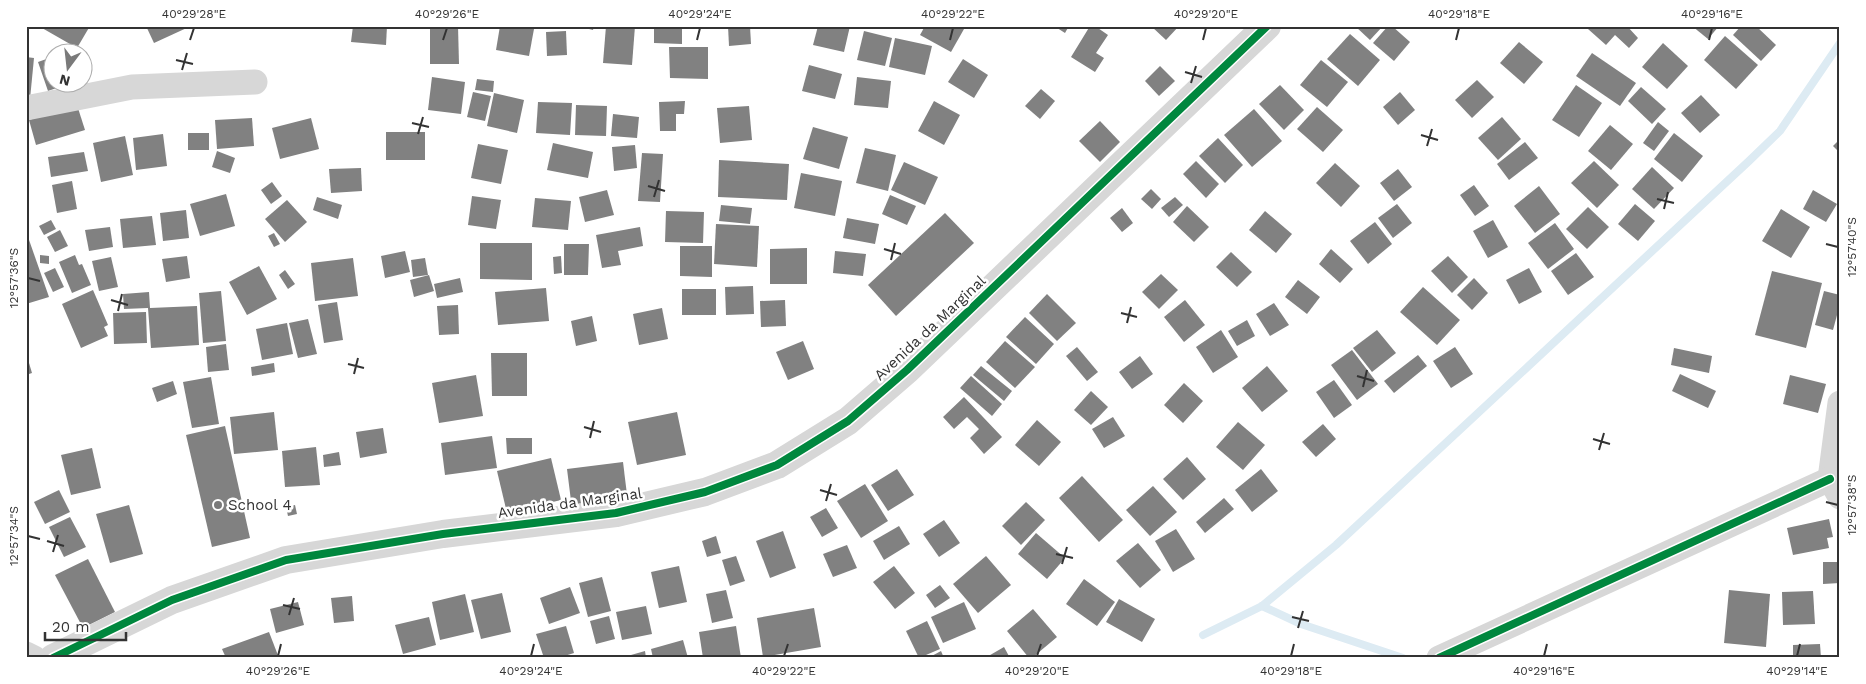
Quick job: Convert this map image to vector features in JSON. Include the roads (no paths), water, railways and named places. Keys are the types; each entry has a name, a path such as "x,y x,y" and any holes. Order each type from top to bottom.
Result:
{"street":[{"name":"Avenida da Marginal","path":"54,658 172,600 286,560 443,534 616,513 705,492 777,465 848,421 907,370 1267,26"},
{"path":"26,108 132,87 255,82"},
{"path":"1442,656 1835,488 1840,403"},
{"path":"26,654 34,658"}],"waterway":[{"path":"1203,635 1262,606 1336,545 1780,131 1840,43"},
{"path":"1262,606 1301,624 1403,658"}],"place":[{"name":"School 4","path":"218,505"}]}
